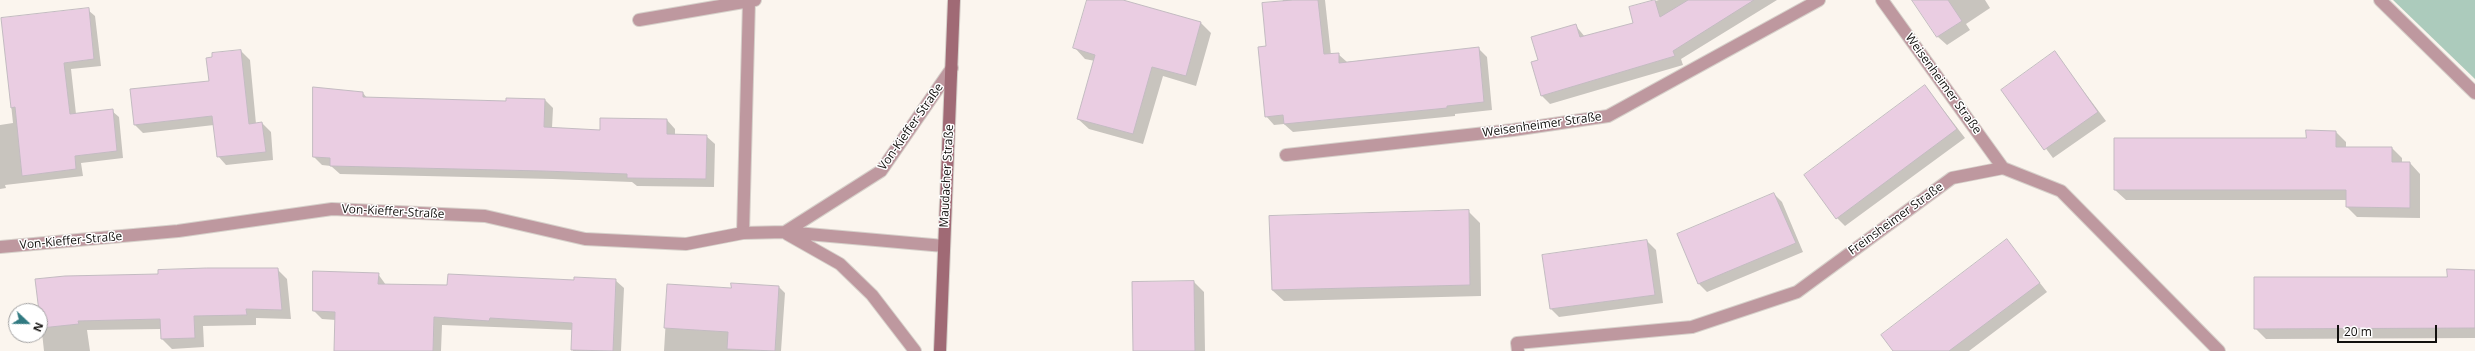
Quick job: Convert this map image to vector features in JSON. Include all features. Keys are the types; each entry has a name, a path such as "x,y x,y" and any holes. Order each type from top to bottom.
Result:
{"main road":[{"name":"Maudacher Straße","path":"940,351 954,0"}],"street":[{"name":"Weisenheimer Straße","path":"1286,155 1513,130 1608,116 1818,0"},
{"name":"Weisenheimer Straße","path":"1882,0 2004,168"},
{"path":"2380,0 2475,94"},
{"path":"639,20 753,1 743,233"},
{"name":"Von-Kieffer-Straße","path":"785,232 881,171 952,68"},
{"name":"Freinsheimer Straße","path":"1518,347 1692,327 1797,292 1952,178 2004,168"},
{"path":"2004,168 2061,191 2219,351"},
{"name":"Von-Kieffer-Straße","path":"0,247 178,231 332,209 485,216 585,239 686,244 743,233 785,232 944,246"},
{"path":"785,232 840,264 872,295 915,351"}],"green space":[{"path":"2393,0 2475,0 2475,79"}],"building":[{"path":"1087,0 1123,0 1201,22 1186,76 1152,67 1133,134 1077,119 1095,55 1073,48"},
{"path":"1293,0 1318,0 1324,54 1339,53 1339,63 1479,47 1484,102 1447,106 1447,108 1284,124 1283,115 1265,117 1258,47 1266,46 1262,3"},
{"path":"1655,0 1660,17 1688,0 1754,0 1673,51 1675,56 1541,96 1531,62 1538,60 1531,37 1576,24 1580,37 1633,23 1629,7"},
{"path":"1912,0 1948,0 1962,21 1937,37"},
{"path":"89,8 94,59 64,63 70,114 113,109 117,151 75,156 76,169 22,176 15,107 11,108 1,18"},
{"path":"241,50 249,124 262,122 266,152 217,157 212,116 134,125 130,89 209,81 206,58 212,57 212,53"},
{"path":"2055,51 2098,112 2044,150 2001,90"},
{"path":"1925,85 1957,129 1836,219 1804,175"},
{"path":"313,87 363,92 363,97 506,101 506,98 545,99 544,127 600,130 600,118 667,119 667,134 707,135 706,179 627,178 627,174 543,171 330,166 330,158 313,157"},
{"path":"2306,130 2336,131 2336,147 2392,147 2392,162 2410,162 2410,208 2346,207 2346,190 2114,190 2114,138 2306,138"},
{"path":"1774,193 1796,243 1698,284 1677,234"},
{"path":"1469,210 1470,285 1272,290 1269,216"},
{"path":"2007,239 2040,283 1949,351 1893,351 1881,335"},
{"path":"1647,240 1655,295 1550,309 1542,255"},
{"path":"278,268 282,310 246,309 247,315 194,316 195,338 161,339 160,319 78,321 79,324 48,327 48,303 38,303 35,279 65,276 158,274 158,270"},
{"path":"2447,269 2475,270 2475,328 2254,329 2254,277 2447,277"},
{"path":"313,271 379,273 378,284 447,285 448,274 574,280 574,277 616,279 613,351 571,350 572,323 490,318 489,321 434,317 433,351 334,351 335,312 313,311"},
{"path":"1194,281 1195,351 1133,351 1132,282"},
{"path":"731,283 779,286 775,351 727,349 728,332 664,328 667,284 731,288"}]}
